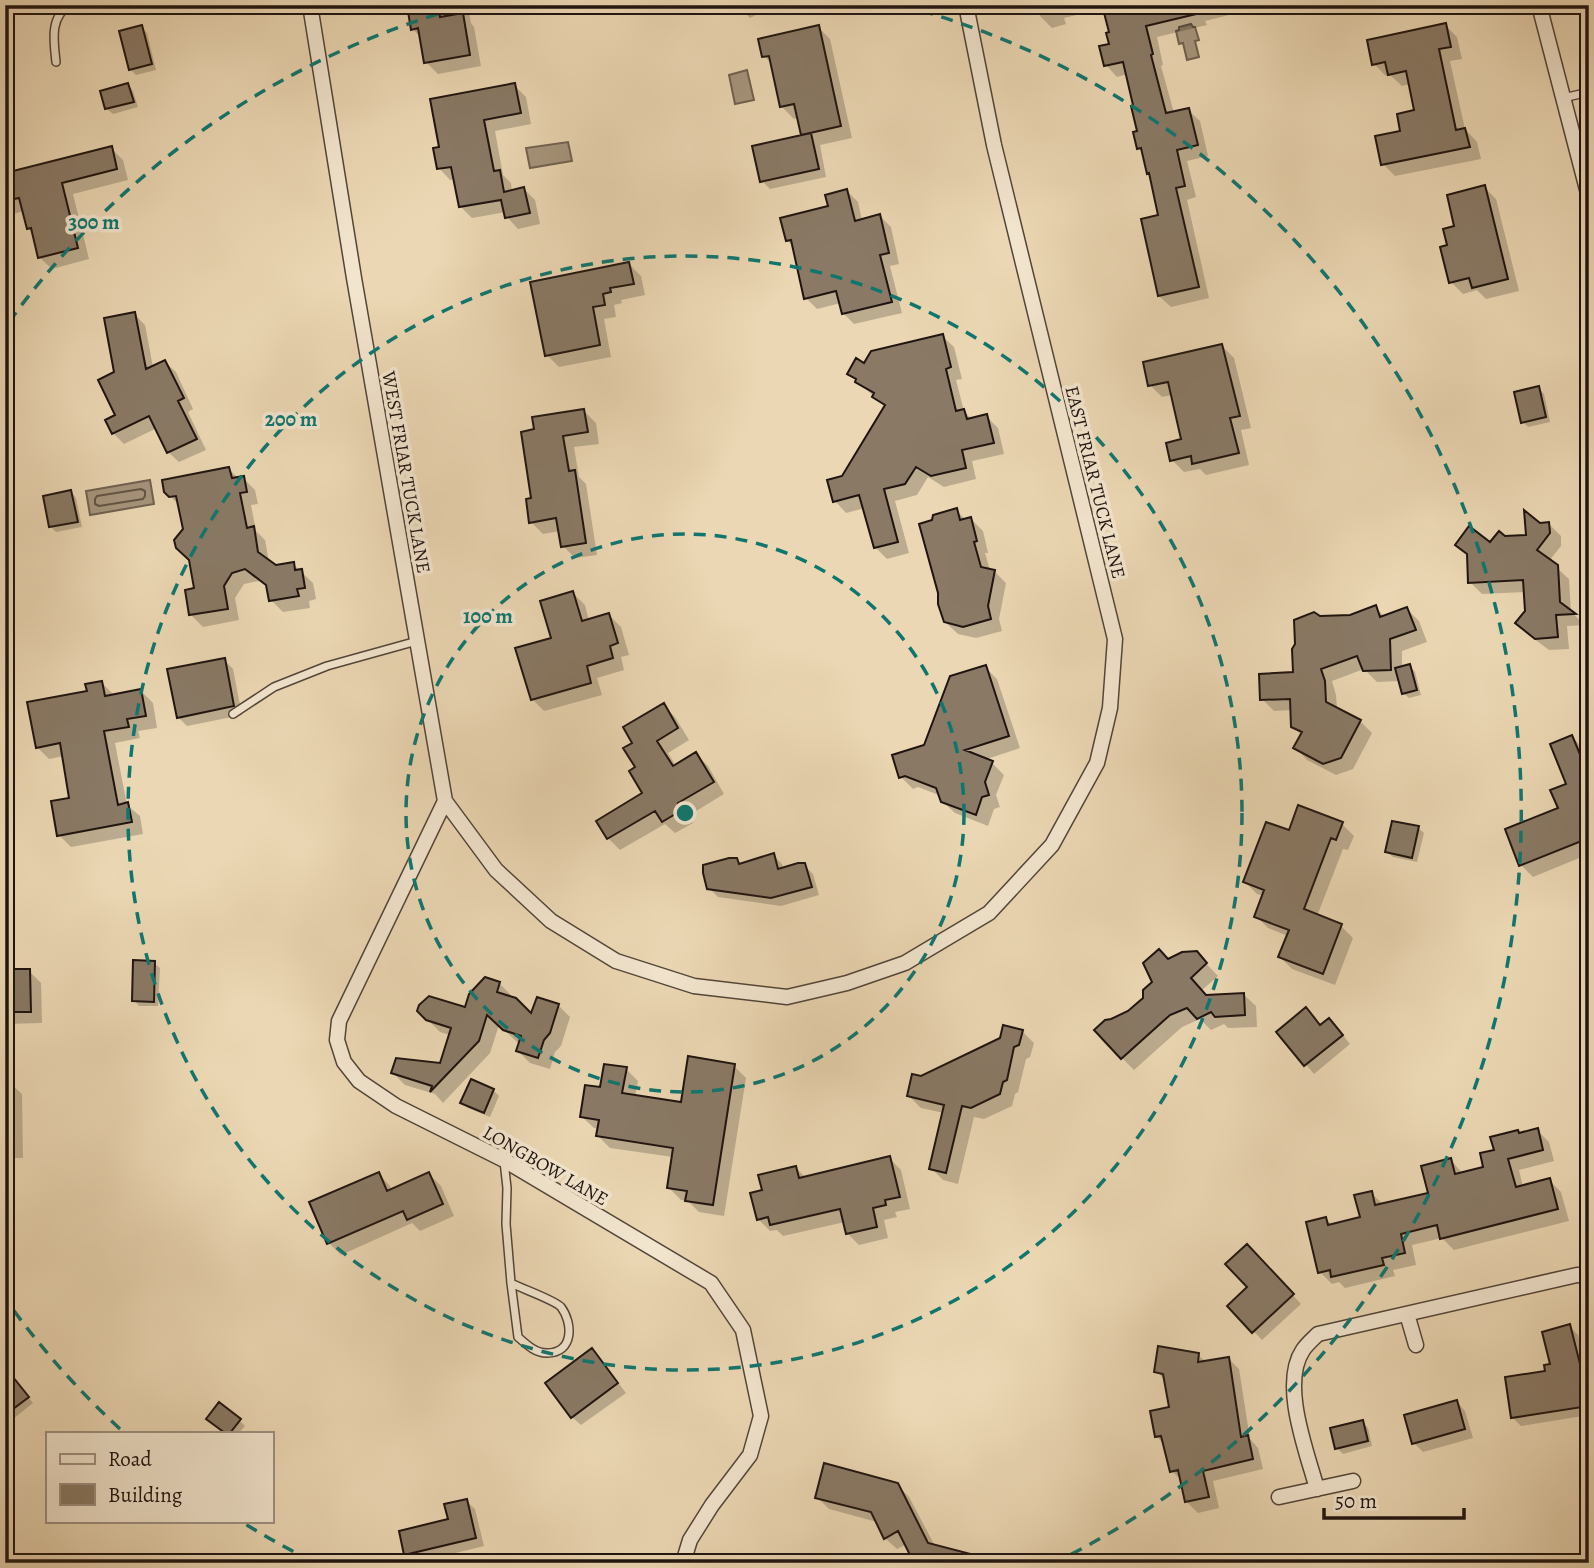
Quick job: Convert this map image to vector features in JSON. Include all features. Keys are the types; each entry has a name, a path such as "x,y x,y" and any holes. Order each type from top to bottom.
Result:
{"street":[{"name":"WEST FRIAR TUCK LANE","path":"310,5 354,278 445,801 496,870 551,921 616,961 694,986 787,997 847,983 905,963 966,926"},
{"name":"EAST FRIAR TUCK LANE","path":"966,5 997,157 1115,639 1110,708 1097,763 1052,845 989,913 966,926"},
{"path":"1539,5 1589,197"},
{"name":"LONGBOW LANE","path":"445,801 339,1021 337,1040 344,1062 359,1081 396,1106 504,1160 711,1283 743,1330 761,1416 750,1455 712,1505 691,1540 683,1563"},
{"path":"1317,1489 1294,1403 1293,1375 1302,1351 1318,1334 1577,1275 1589,1275"},
{"path":"1407,1314 1416,1345"},
{"path":"1279,1497 1353,1481"}],"lane":[{"path":"56,62 53,26 62,9 69,5"},
{"path":"1562,98 1589,92"},
{"path":"233,714 274,687 327,666 417,641"},
{"path":"504,1160 510,1283 518,1337 533,1349 547,1353 560,1349 569,1339 570,1327 559,1305 510,1283"}],"water":[{"path":"1191,24 1195,27 1199,40 1195,41 1199,57 1187,60 1183,43 1179,44 1176,31 1179,27"},
{"path":"747,70 754,100 735,104 729,75"},
{"path":"568,142 572,161 530,168 526,148"},
{"path":"150,480 154,504 90,515 86,491"}],"building":[{"path":"407,5 438,5 440,17 463,13 470,55 424,63 418,28 411,30"},
{"path":"1102,5 1208,5 1209,11 1146,26 1166,113 1189,108 1198,145 1177,150 1185,186 1176,188 1199,287 1158,296 1141,219 1158,215 1149,173 1147,174 1141,148 1137,149 1133,132 1137,131 1123,62 1104,66 1099,46 1109,44 1106,33 1109,32"},
{"path":"1446,23 1451,47 1439,49 1456,130 1465,128 1470,147 1381,165 1375,136 1400,131 1397,114 1414,110 1406,71 1388,75 1385,62 1372,65 1367,40"},
{"path":"142,25 152,64 129,70 119,31"},
{"path":"819,25 841,126 801,135 794,104 780,107 769,56 762,57 758,39"},
{"path":"128,83 134,102 105,109 100,91"},
{"path":"515,83 521,113 484,120 494,171 500,170 504,192 524,187 530,213 505,218 501,200 459,207 451,167 437,169 433,148 439,147 430,99"},
{"path":"811,133 819,169 760,182 752,146"},
{"path":"112,146 117,169 62,183 78,248 38,258 31,228 27,229 19,198 5,201 5,173"},
{"path":"1485,185 1508,279 1472,288 1469,278 1449,283 1440,247 1447,245 1443,229 1454,226 1447,195"},
{"path":"847,189 855,221 880,214 889,253 880,255 892,302 842,314 836,291 804,299 791,240 786,241 780,218 828,206 825,195"},
{"path":"629,262 634,284 610,288 611,292 603,294 605,305 593,307 600,345 545,356 530,282"},
{"path":"135,312 146,369 165,360 184,398 178,401 197,439 167,453 149,416 112,434 105,420 115,415 98,380 114,372 104,318"},
{"path":"943,334 951,367 946,369 956,411 964,409 967,419 987,414 994,443 962,450 966,468 931,476 916,467 905,484 884,489 898,542 874,548 859,495 833,502 827,480 842,476 885,405 872,397 874,393 847,374 856,358 864,363 871,351"},
{"path":"1222,344 1240,416 1230,418 1239,453 1192,464 1191,456 1170,461 1166,443 1181,439 1168,382 1148,386 1143,362"},
{"path":"1539,386 1546,417 1521,423 1514,392"},
{"path":"584,409 588,432 563,436 569,471 575,470 586,543 561,547 556,518 529,523 526,499 531,498 521,432 534,429 532,417"},
{"path":"229,467 232,478 244,476 247,492 240,493 247,528 254,526 258,552 276,565 294,562 295,570 302,569 305,588 297,589 299,596 269,601 266,585 245,569 232,573 224,586 228,609 189,615 185,590 194,588 189,560 176,548 174,540 183,529 176,496 169,497 164,492 162,480"},
{"path":"71,490 78,522 49,527 43,496"},
{"path":"957,508 960,520 971,517 981,567 995,570 988,606 991,619 963,627 944,622 919,524 932,520 933,515"},
{"path":"1524,510 1540,523 1549,522 1550,533 1537,550 1558,565 1560,602 1576,614 1556,615 1558,637 1535,639 1515,623 1525,611 1523,580 1468,583 1467,554 1455,545 1469,526 1490,542 1499,531 1505,536 1526,535"},
{"path":"573,591 582,621 609,613 618,643 610,646 613,658 587,666 591,683 531,700 515,648 551,638 540,601"},
{"path":"1376,605 1380,617 1407,607 1416,630 1390,639 1391,670 1363,671 1357,656 1321,669 1325,681 1326,702 1361,720 1341,758 1323,764 1293,748 1302,732 1291,727 1290,699 1260,700 1259,674 1293,672 1294,620 1314,612 1320,616 1350,615"},
{"path":"225,658 234,706 177,718 167,669"},
{"path":"1410,664 1417,690 1402,694 1395,668"},
{"path":"986,665 1009,736 965,750 993,761 985,782 989,795 982,797 976,815 941,802 936,788 905,776 899,778 892,755 924,745 950,676"},
{"path":"102,681 105,696 141,689 146,716 127,719 129,727 104,731 118,805 128,802 132,822 57,836 51,801 69,798 60,743 36,748 27,702 87,691 85,684"},
{"path":"664,703 678,728 657,741 673,766 696,752 714,782 678,803 682,810 662,822 655,811 607,839 596,821 642,793 629,771 635,767 623,748 632,743 623,727"},
{"path":"1572,735 1589,776 1589,838 1519,866 1505,829 1558,808 1550,790 1566,784 1550,744"},
{"path":"1298,805 1343,822 1336,840 1331,838 1304,909 1342,924 1323,974 1278,957 1289,930 1254,917 1264,890 1243,882 1266,822 1289,830"},
{"path":"1392,821 1419,826 1412,858 1385,852"},
{"path":"774,853 778,869 805,863 812,887 771,898 707,889 703,865 729,858 737,858 739,864"},
{"path":"1159,949 1168,959 1182,952 1197,951 1207,963 1191,978 1206,995 1244,993 1245,1015 1215,1017 1211,1012 1197,1019 1187,1008 1170,1015 1121,1059 1094,1030 1105,1020 1128,1011 1143,998 1143,990 1152,982 1143,963"},
{"path":"133,960 155,961 154,1002 132,1001"},
{"path":"5,969 30,969 31,1012 5,1012"},
{"path":"485,977 500,982 497,992 516,998 531,1013 537,997 559,1004 550,1033 544,1040 538,1058 516,1051 521,1036 503,1030 487,1015 479,1041 430,1092 432,1086 391,1073 396,1058 440,1063 451,1028 426,1020 417,1011 419,1005 429,996 465,1007 469,994"},
{"path":"1306,1007 1320,1025 1329,1018 1343,1035 1304,1066 1276,1032"},
{"path":"1003,1025 1023,1030 1019,1045 1014,1047 1007,1080 1003,1082 1000,1094 971,1108 962,1106 946,1173 929,1169 944,1105 907,1096 912,1074 921,1076 1000,1038"},
{"path":"688,1056 735,1064 713,1205 685,1201 687,1191 667,1188 673,1148 596,1136 599,1120 580,1117 585,1085 600,1087 604,1064 627,1067 622,1093 681,1102"},
{"path":"471,1079 494,1089 484,1113 460,1103"},
{"path":"1538,1128 1543,1150 1508,1159 1516,1187 1550,1178 1558,1209 1440,1239 1437,1225 1401,1234 1405,1253 1382,1258 1384,1265 1331,1277 1330,1270 1318,1273 1306,1222 1326,1217 1328,1225 1360,1217 1354,1195 1372,1191 1375,1205 1428,1193 1421,1166 1451,1158 1455,1174 1483,1167 1480,1153 1494,1150 1490,1137"},
{"path":"890,1156 900,1197 885,1200 886,1205 873,1208 877,1227 846,1234 840,1209 770,1225 768,1217 757,1220 750,1193 762,1190 758,1175 796,1166 799,1178"},
{"path":"379,1172 387,1191 429,1172 443,1204 407,1220 403,1211 327,1244 309,1202"},
{"path":"1247,1244 1294,1294 1252,1333 1227,1306 1247,1287 1225,1264"},
{"path":"1570,1324 1582,1372 1589,1370 1589,1406 1511,1418 1505,1377 1545,1371 1544,1365 1550,1364 1542,1332"},
{"path":"1158,1346 1199,1353 1198,1362 1229,1357 1241,1437 1248,1435 1253,1459 1203,1471 1209,1497 1185,1502 1178,1470 1170,1472 1161,1436 1155,1437 1150,1411 1169,1407 1163,1374 1154,1372"},
{"path":"592,1348 618,1383 571,1418 545,1383"},
{"path":"5,1367 29,1397 5,1415"},
{"path":"1457,1400 1465,1429 1412,1444 1404,1415"},
{"path":"219,1402 241,1419 231,1432 224,1432 206,1419"},
{"path":"1363,1420 1368,1441 1335,1449 1330,1428"},
{"path":"824,1463 898,1483 928,1543 986,1558 986,1563 914,1563 898,1531 884,1539 871,1512 815,1498"},
{"path":"467,1499 476,1538 404,1555 399,1531 448,1519 444,1504"}]}
